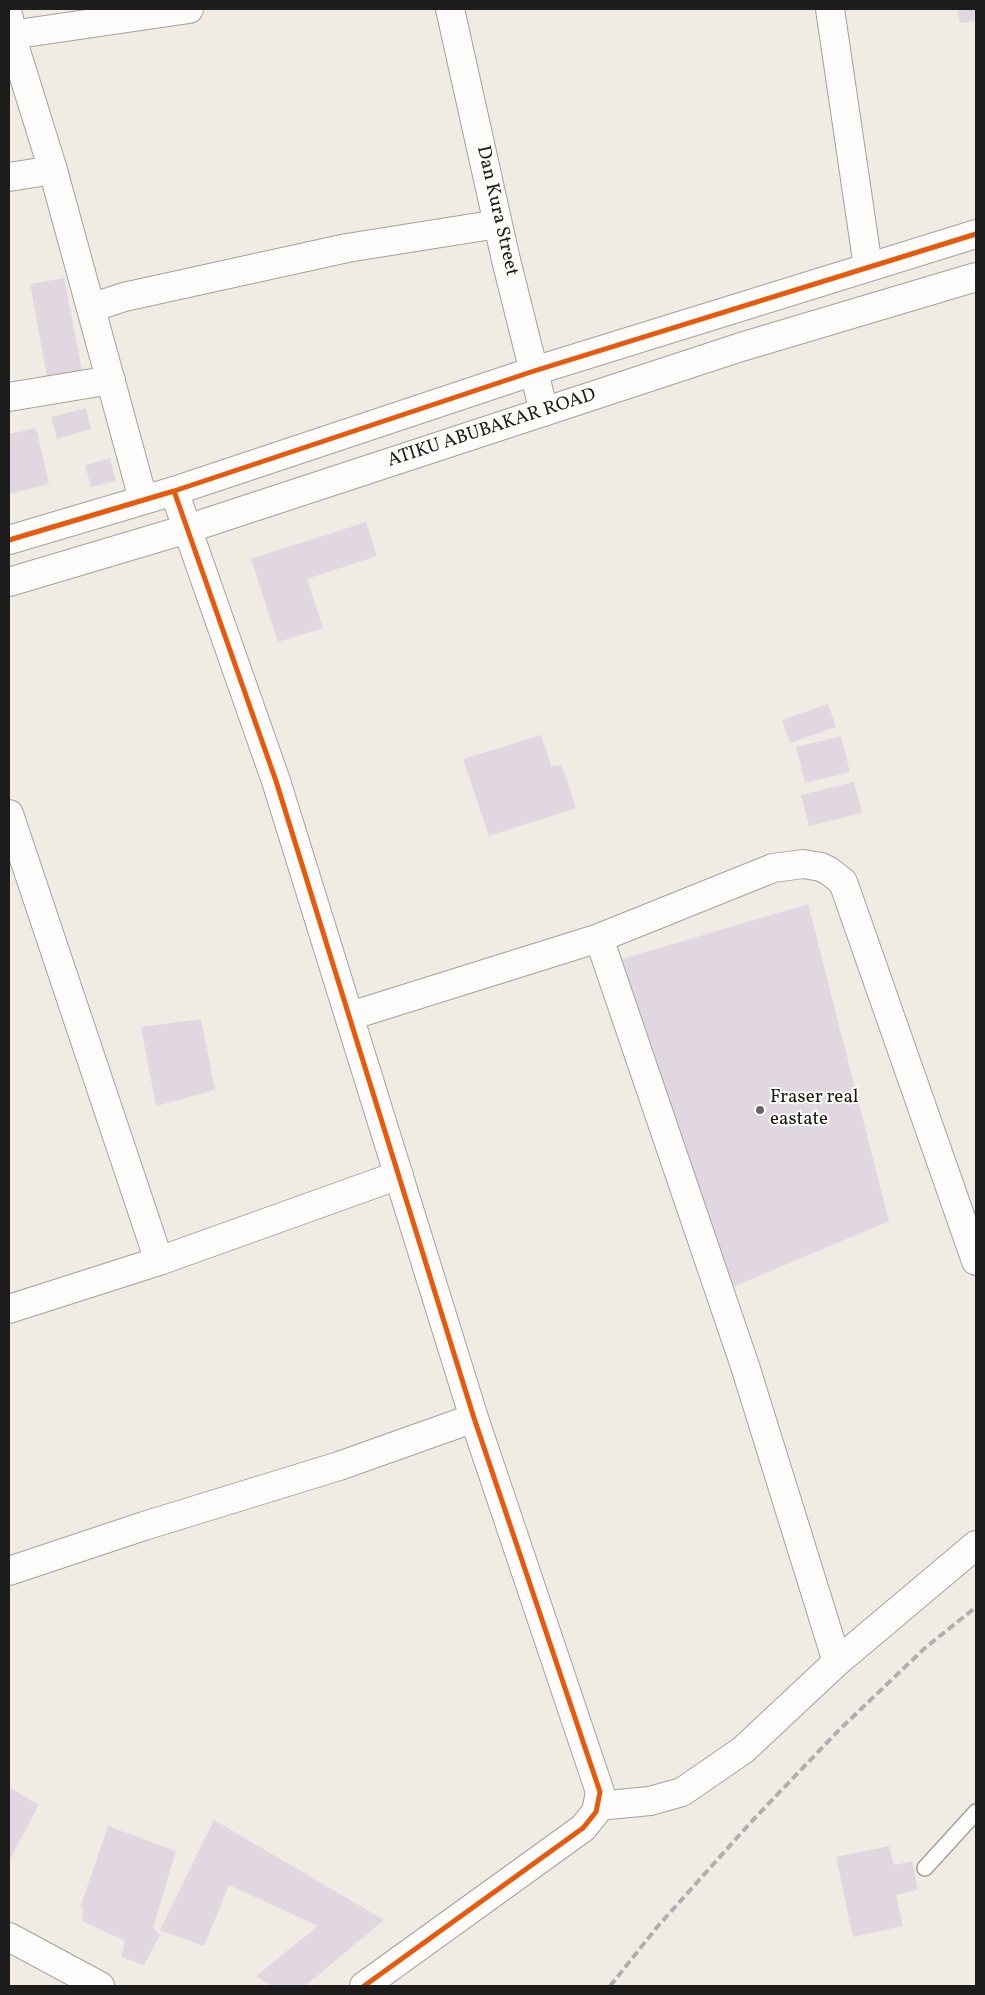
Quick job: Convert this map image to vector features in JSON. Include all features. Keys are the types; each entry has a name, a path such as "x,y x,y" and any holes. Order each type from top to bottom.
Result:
{"street":[{"path":"143,499 53,170 10,27 188,9"},
{"name":"Dan Kura Street","path":"450,9 498,224 544,412"},
{"path":"830,9 868,267"},
{"path":"9,177 53,170"},
{"path":"91,308 124,297 347,248 498,224"},
{"path":"9,540 174,490 534,371 976,234"},
{"name":"ATIKU ABUBAKAR ROAD","path":"9,582 187,529 740,347 976,277"},
{"path":"9,396 111,380"},
{"path":"174,490 276,781 474,1418 600,1792 598,1806 591,1820 567,1841 364,1986"},
{"path":"9,814 159,1261"},
{"path":"350,1016 599,938 773,868 812,865 830,871 842,882 976,1261"},
{"path":"599,938 742,1356 837,1662"},
{"path":"9,1309 159,1261 399,1175"},
{"path":"9,1571 144,1526 339,1466 474,1418"},
{"path":"598,1806 650,1802 682,1792 743,1750 837,1662 976,1545"},
{"path":"9,1938 100,1986"}],"lane":[{"path":"925,1868 976,1812"}],"building":[{"path":"957,9 976,9 976,21 960,23"},
{"path":"64,278 83,375 48,382 30,284"},
{"path":"86,408 91,429 57,439 51,417"},
{"path":"36,428 49,484 9,494 9,434"},
{"path":"110,458 116,481 91,487 85,465"},
{"path":"366,522 377,556 307,579 323,628 278,642 251,559"},
{"path":"828,704 836,727 790,743 782,720"},
{"path":"541,735 551,766 562,765 576,808 489,836 463,759"},
{"path":"841,736 850,772 805,783 796,747"},
{"path":"854,782 862,813 809,826 801,795"},
{"name":"Fraser real eastate","path":"808,904 889,1221 721,1292 619,960"},
{"path":"201,1019 215,1090 156,1106 141,1027"},
{"path":"9,1787 39,1805 9,1861"},
{"path":"214,1820 384,1920 305,1986 271,1986 256,1976 318,1926 229,1885 204,1946 160,1930"},
{"path":"108,1826 176,1851 153,1928 160,1935 144,1965 121,1957 125,1941 82,1921 83,1908 80,1908"},
{"path":"889,1846 894,1865 912,1861 918,1890 896,1895 903,1926 853,1937 836,1857"}],"railway":[{"path":"610,1986 658,1926 752,1821 840,1729 925,1648 976,1607"}],"cycle path":[{"path":"9,540 174,491 534,371 976,234"},
{"path":"174,491 276,781 474,1418 600,1792 596,1812 583,1828 364,1986"}],"place":[{"name":"Fraser real eastate","path":"760,1110"}]}
